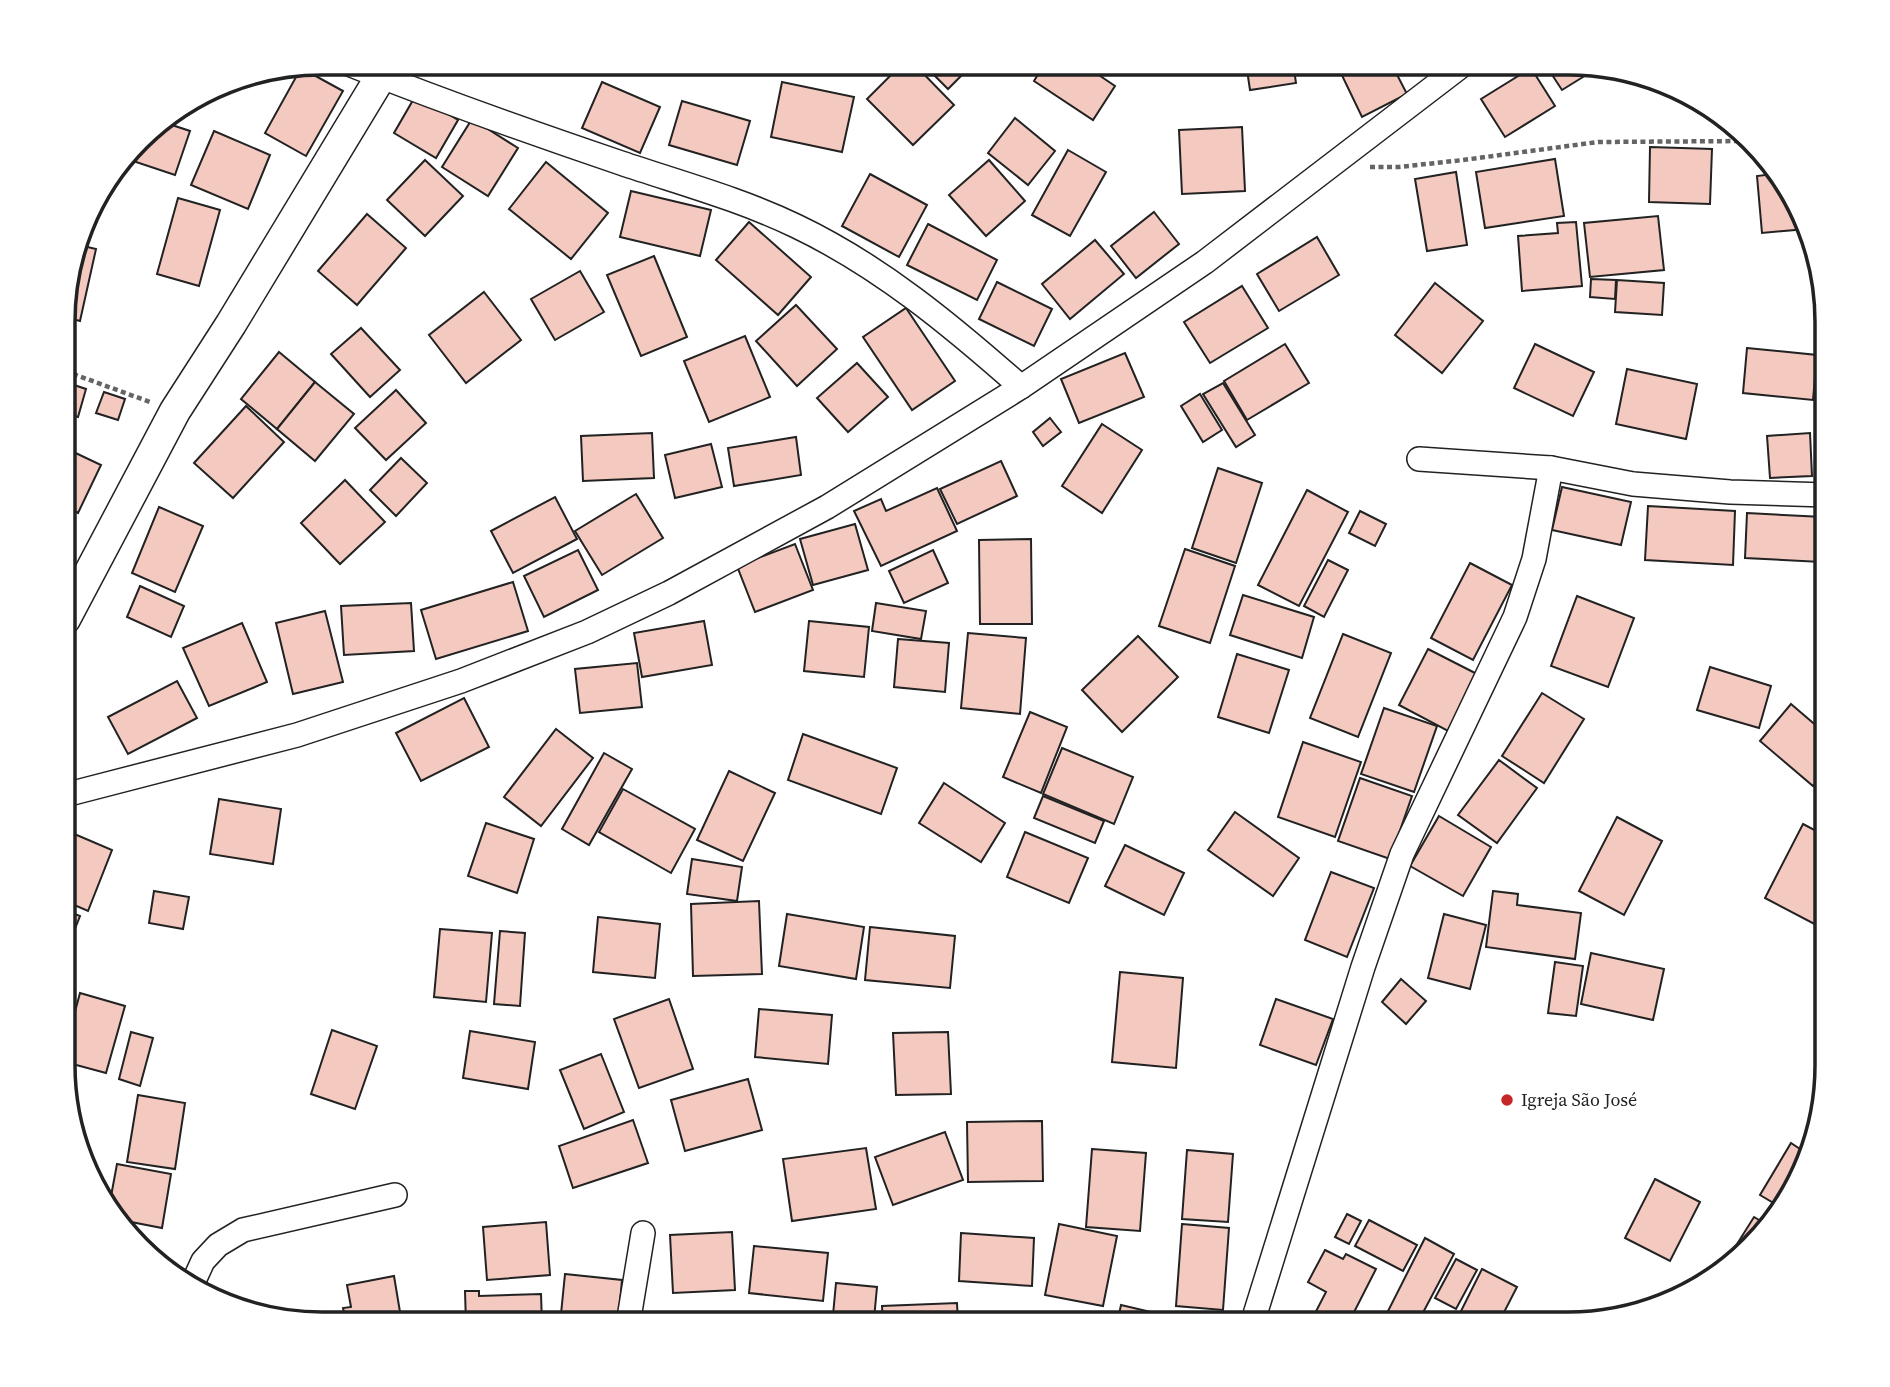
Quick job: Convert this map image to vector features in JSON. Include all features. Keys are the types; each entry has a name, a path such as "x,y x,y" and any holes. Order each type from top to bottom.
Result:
{"street":[{"path":"75,599 175,411 382,75"},
{"path":"397,75 560,142 717,194 796,226 855,258 902,289 957,330 1020,387"},
{"path":"76,792 297,735 461,681 587,632 668,593 827,507 1020,387 1205,262 1449,76"},
{"path":"1419,459 1551,468 1633,484 1730,492 1814,495"},
{"path":"1256,1312 1363,967 1402,854 1515,617 1534,559 1551,468"},
{"path":"196,1277 203,1261 218,1245 243,1230 395,1195"},
{"path":"630,1311 643,1233"}],"path":[{"path":"1331,166 1399,167 1598,142 1735,141"},
{"path":"75,375 175,411"}],"building":[{"path":"315,75 343,91 306,156 265,133 296,77"},
{"path":"891,75 925,75 954,105 913,145 867,99"},
{"path":"934,75 961,76 948,89"},
{"path":"1037,76 1100,76 1115,86 1093,120 1034,81"},
{"path":"1248,76 1295,76 1296,83 1250,90"},
{"path":"1342,76 1398,76 1407,94 1362,117"},
{"path":"1518,76 1536,76 1555,106 1505,137 1481,99"},
{"path":"1553,76 1584,76 1562,90"},
{"path":"602,82 660,107 640,153 582,128"},
{"path":"782,82 854,97 842,152 771,137"},
{"path":"416,95 458,120 436,158 394,133"},
{"path":"682,101 750,121 737,165 669,145"},
{"path":"1015,118 1055,151 1028,185 988,153"},
{"path":"472,119 518,148 488,196 442,167"},
{"path":"173,125 190,131 175,175 135,162"},
{"path":"1242,127 1245,191 1182,194 1179,130"},
{"path":"214,131 270,155 248,209 191,185"},
{"path":"1650,147 1712,149 1710,204 1649,202"},
{"path":"1068,150 1106,172 1070,236 1032,215"},
{"path":"1555,159 1564,216 1485,228 1476,172"},
{"path":"425,160 463,196 425,236 387,200"},
{"path":"989,160 1025,201 986,236 949,195"},
{"path":"546,162 608,213 571,259 509,209"},
{"path":"1456,172 1467,245 1427,251 1415,179"},
{"path":"870,174 927,205 899,257 842,226"},
{"path":"1766,175 1782,199 1797,230 1762,233 1757,176"},
{"path":"631,191 711,210 700,256 620,237"},
{"path":"178,198 220,210 199,286 157,274"},
{"path":"1154,212 1179,244 1136,278 1111,246"},
{"path":"367,214 406,248 357,305 318,271"},
{"path":"1658,216 1664,270 1590,277 1584,223"},
{"path":"749,222 811,277 778,315 716,260"},
{"path":"1576,222 1582,286 1522,291 1518,236 1558,233 1557,223"},
{"path":"928,224 997,260 977,300 907,265"},
{"path":"1317,237 1339,275 1279,311 1257,274"},
{"path":"1095,240 1124,274 1070,319 1042,284"},
{"path":"87,247 96,249 80,321 75,320 77,290"},
{"path":"654,256 687,337 641,356 607,275"},
{"path":"580,271 604,312 555,340 531,299"},
{"path":"1591,279 1616,280 1615,299 1590,297"},
{"path":"1617,280 1664,283 1662,315 1615,312"},
{"path":"997,282 1052,309 1034,346 979,319"},
{"path":"1435,283 1483,321 1442,373 1395,335"},
{"path":"1242,286 1268,328 1210,363 1184,322"},
{"path":"484,292 521,340 466,383 429,335"},
{"path":"796,305 837,349 797,386 756,341"},
{"path":"906,308 955,381 912,410 863,337"},
{"path":"361,328 400,370 370,397 331,354"},
{"path":"745,336 770,397 709,422 684,361"},
{"path":"1285,344 1309,383 1247,420 1224,381"},
{"path":"1535,344 1594,372 1573,416 1514,388"},
{"path":"1747,348 1814,355 1813,400 1743,393"},
{"path":"279,352 315,382 277,429 241,399"},
{"path":"1125,353 1144,397 1079,423 1061,379"},
{"path":"857,363 888,397 848,432 817,398"},
{"path":"1627,369 1697,384 1686,439 1616,424"},
{"path":"315,382 354,414 315,461 277,429"},
{"path":"1223,383 1255,435 1236,447 1203,394"},
{"path":"75,385 86,389 78,417 75,416"},
{"path":"396,390 426,423 386,460 355,428"},
{"path":"104,392 125,399 118,420 96,413"},
{"path":"1200,394 1222,430 1203,442 1181,406"},
{"path":"246,406 284,442 233,498 194,463"},
{"path":"1050,418 1061,432 1043,446 1033,432"},
{"path":"1102,424 1142,450 1102,513 1062,486"},
{"path":"652,433 654,478 583,481 581,436"},
{"path":"1810,433 1812,476 1770,478 1767,436"},
{"path":"796,437 801,475 734,486 728,448"},
{"path":"711,444 722,487 675,498 665,455"},
{"path":"75,453 101,465 78,513 75,512"},
{"path":"401,458 427,483 396,516 370,490"},
{"path":"1001,461 1017,496 957,524 940,489"},
{"path":"1218,468 1262,483 1236,563 1192,548"},
{"path":"345,480 385,522 340,564 301,523"},
{"path":"1562,487 1631,502 1621,545 1552,530"},
{"path":"937,488 957,531 881,566 854,511 881,499 886,511"},
{"path":"1307,490 1348,512 1299,606 1258,585"},
{"path":"636,494 663,538 602,575 575,531"},
{"path":"555,497 577,539 513,573 491,531"},
{"path":"1648,506 1735,511 1733,565 1645,560"},
{"path":"159,507 203,526 175,592 132,573"},
{"path":"1360,511 1386,524 1375,546 1349,533"},
{"path":"1747,513 1814,517 1814,562 1745,558"},
{"path":"855,524 868,570 813,585 800,539"},
{"path":"1031,539 1032,624 980,624 979,540"},
{"path":"795,544 813,590 755,612 737,566"},
{"path":"1185,549 1235,566 1210,643 1159,626"},
{"path":"578,550 598,590 544,617 524,576"},
{"path":"933,550 948,583 904,603 889,571"},
{"path":"1328,560 1348,570 1324,617 1304,606"},
{"path":"1470,563 1512,585 1473,660 1431,638"},
{"path":"513,582 528,631 436,659 421,610"},
{"path":"140,586 184,606 171,637 127,617"},
{"path":"1243,595 1314,617 1302,658 1230,635"},
{"path":"1577,596 1634,618 1608,687 1551,666"},
{"path":"411,603 414,651 344,655 341,606"},
{"path":"876,603 926,611 921,639 872,631"},
{"path":"325,611 343,682 293,694 276,623"},
{"path":"704,621 712,665 642,677 634,633"},
{"path":"809,621 869,627 864,677 804,671"},
{"path":"242,623 267,682 209,706 183,648"},
{"path":"968,633 1026,638 1020,714 961,708"},
{"path":"1343,634 1391,653 1358,737 1310,718"},
{"path":"1138,636 1178,677 1122,732 1082,690"},
{"path":"898,639 949,643 945,692 894,687"},
{"path":"1428,649 1477,674 1448,731 1399,705"},
{"path":"1237,654 1289,670 1269,733 1218,717"},
{"path":"637,663 642,707 580,713 575,669"},
{"path":"1710,667 1771,686 1759,728 1697,710"},
{"path":"177,681 197,718 128,754 108,717"},
{"path":"1542,693 1584,719 1544,783 1502,756"},
{"path":"464,698 489,747 421,781 396,733"},
{"path":"1791,704 1815,724 1813,786 1760,741"},
{"path":"1384,708 1437,726 1414,792 1361,774"},
{"path":"1030,712 1067,727 1041,793 1003,777"},
{"path":"556,729 593,758 541,826 504,797"},
{"path":"803,734 897,768 881,814 788,780"},
{"path":"1303,742 1361,762 1335,837 1278,817"},
{"path":"1062,748 1133,777 1114,824 1043,794"},
{"path":"604,753 632,769 589,845 562,829"},
{"path":"1499,760 1537,788 1497,843 1458,815"},
{"path":"729,771 775,793 743,861 697,840"},
{"path":"1360,778 1412,796 1390,859 1338,841"},
{"path":"944,783 1005,823 981,862 919,823"},
{"path":"623,789 695,829 671,873 599,832"},
{"path":"1043,796 1104,821 1095,843 1034,818"},
{"path":"219,799 281,809 273,864 210,854"},
{"path":"1235,812 1299,858 1273,896 1208,850"},
{"path":"1439,816 1491,847 1463,896 1410,866"},
{"path":"1617,817 1662,841 1624,915 1579,891"},
{"path":"486,823 534,839 517,893 468,876"},
{"path":"1803,824 1815,830 1815,924 1765,898"},
{"path":"1025,832 1088,858 1069,903 1007,877"},
{"path":"76,835 112,850 88,911 76,906"},
{"path":"1125,845 1184,873 1164,915 1105,886"},
{"path":"692,859 742,867 737,901 687,894"},
{"path":"1331,872 1374,888 1347,957 1305,940"},
{"path":"154,891 189,897 183,929 149,923"},
{"path":"1493,891 1518,894 1517,905 1581,913 1575,959 1486,947"},
{"path":"759,901 762,974 693,976 691,904"},
{"path":"787,914 864,927 856,979 779,966"},
{"path":"1444,914 1486,925 1470,989 1428,978"},
{"path":"598,917 660,924 655,978 593,972"},
{"path":"870,927 955,936 950,988 865,980"},
{"path":"440,929 492,933 486,1002 434,997"},
{"path":"500,931 525,933 520,1006 494,1004"},
{"path":"1591,953 1664,969 1653,1020 1581,1004"},
{"path":"1555,962 1583,966 1576,1016 1548,1013"},
{"path":"1120,972 1183,978 1176,1068 1112,1062"},
{"path":"1401,979 1426,1001 1406,1024 1382,1002"},
{"path":"80,993 125,1006 106,1073 76,1065 76,1008"},
{"path":"669,999 693,1069 639,1088 614,1019"},
{"path":"1276,999 1333,1019 1316,1065 1260,1045"},
{"path":"759,1009 832,1015 828,1064 755,1057"},
{"path":"332,1030 377,1046 355,1109 311,1094"},
{"path":"470,1031 535,1042 528,1089 463,1078"},
{"path":"131,1032 153,1038 140,1086 119,1079"},
{"path":"948,1032 951,1094 896,1095 893,1033"},
{"path":"601,1054 624,1112 584,1129 560,1070"},
{"path":"748,1079 762,1130 685,1151 671,1100"},
{"path":"138,1095 185,1103 175,1169 127,1162"},
{"path":"633,1120 648,1163 573,1188 559,1146"},
{"path":"1042,1121 1043,1181 968,1182 967,1122"},
{"path":"945,1132 963,1180 893,1205 875,1157"},
{"path":"1791,1143 1800,1149 1773,1202 1760,1195"},
{"path":"866,1148 876,1209 792,1221 783,1159"},
{"path":"1092,1149 1146,1153 1140,1231 1086,1227"},
{"path":"1187,1150 1233,1154 1228,1222 1182,1219"},
{"path":"117,1164 171,1174 162,1228 132,1222 112,1193"},
{"path":"1655,1179 1700,1202 1670,1261 1625,1238"},
{"path":"1347,1214 1361,1221 1349,1244 1335,1237"},
{"path":"1754,1217 1760,1220 1753,1228 1737,1244"},
{"path":"1369,1220 1417,1245 1403,1271 1355,1246"},
{"path":"546,1222 550,1275 487,1280 483,1227"},
{"path":"1059,1224 1117,1236 1103,1306 1045,1295"},
{"path":"1182,1224 1229,1228 1223,1310 1176,1306"},
{"path":"732,1232 735,1290 673,1293 670,1235"},
{"path":"961,1233 1034,1238 1032,1286 959,1281"},
{"path":"1425,1238 1454,1254 1423,1312 1388,1312"},
{"path":"754,1246 828,1253 823,1301 749,1293"},
{"path":"1325,1250 1343,1259 1346,1254 1376,1269 1354,1312 1316,1312 1326,1292 1308,1282"},
{"path":"1456,1259 1477,1270 1456,1309 1435,1298"},
{"path":"1482,1269 1517,1287 1504,1312 1461,1312"},
{"path":"565,1274 622,1280 619,1311 561,1311"},
{"path":"394,1276 400,1311 344,1311 343,1308 351,1307 347,1285"},
{"path":"836,1283 877,1287 875,1311 833,1311"},
{"path":"465,1291 479,1291 479,1296 541,1294 542,1311 466,1311"},
{"path":"957,1303 957,1312 882,1311 882,1306"},
{"path":"1121,1305 1149,1312 1120,1312"}],"place":[{"name":"Igreja São José","path":"1507,1100"}]}
